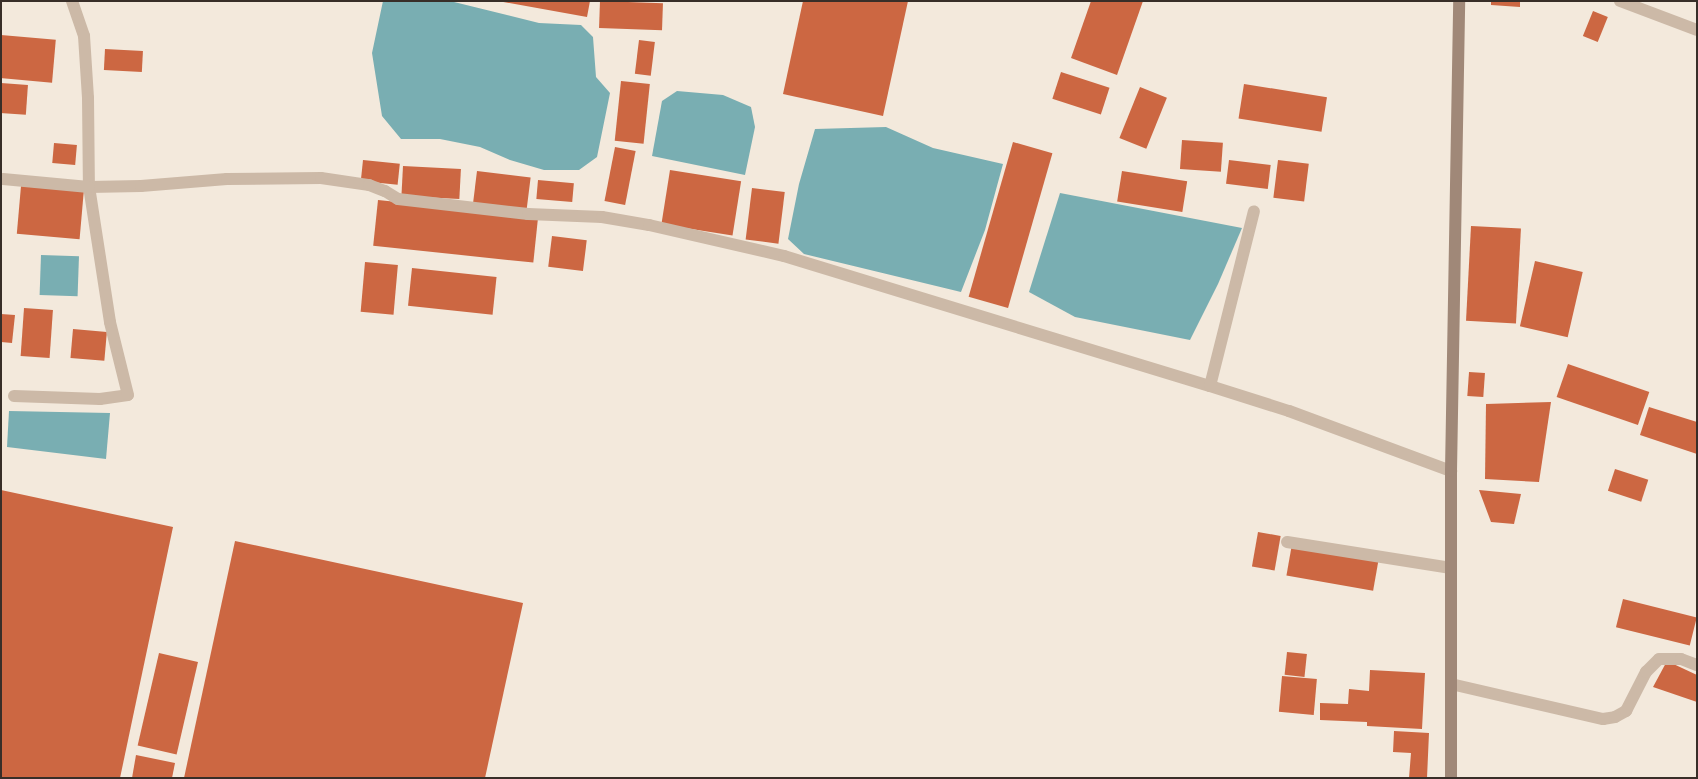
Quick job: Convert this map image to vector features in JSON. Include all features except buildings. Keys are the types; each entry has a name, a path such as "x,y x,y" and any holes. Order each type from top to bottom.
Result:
{"main road":[{"path":"1451,778 1451,471 1459,1"}],"street":[{"path":"14,396 100,399 128,395 110,322 89,187 88,98 84,36 72,1"},
{"path":"1620,1 1697,30"},
{"path":"3,179 89,187 141,186 227,179 321,178 369,185 385,191 398,199 528,214 612,218 784,256 1289,411 1451,471"},
{"path":"1210,386 1254,211"},
{"path":"1288,542 1451,568"},
{"path":"1451,684 1603,719 1615,717 1626,711 1646,672 1660,659 1681,659 1697,665"}],"water":[{"path":"383,1 450,1 539,23 581,25 593,37 596,77 610,93 597,157 579,170 544,170 510,160 480,147 440,139 401,139 382,116 372,53"},
{"path":"677,91 723,95 751,107 755,127 745,175 652,156 662,101"},
{"path":"886,127 933,148 1003,164 985,230 961,292 804,254 788,239 799,184 815,129"},
{"path":"1060,193 1242,228 1218,284 1190,340 1075,317 1029,292"},
{"path":"41,255 79,256 78,296 40,295"},
{"path":"9,411 110,413 106,459 7,447"}]}
